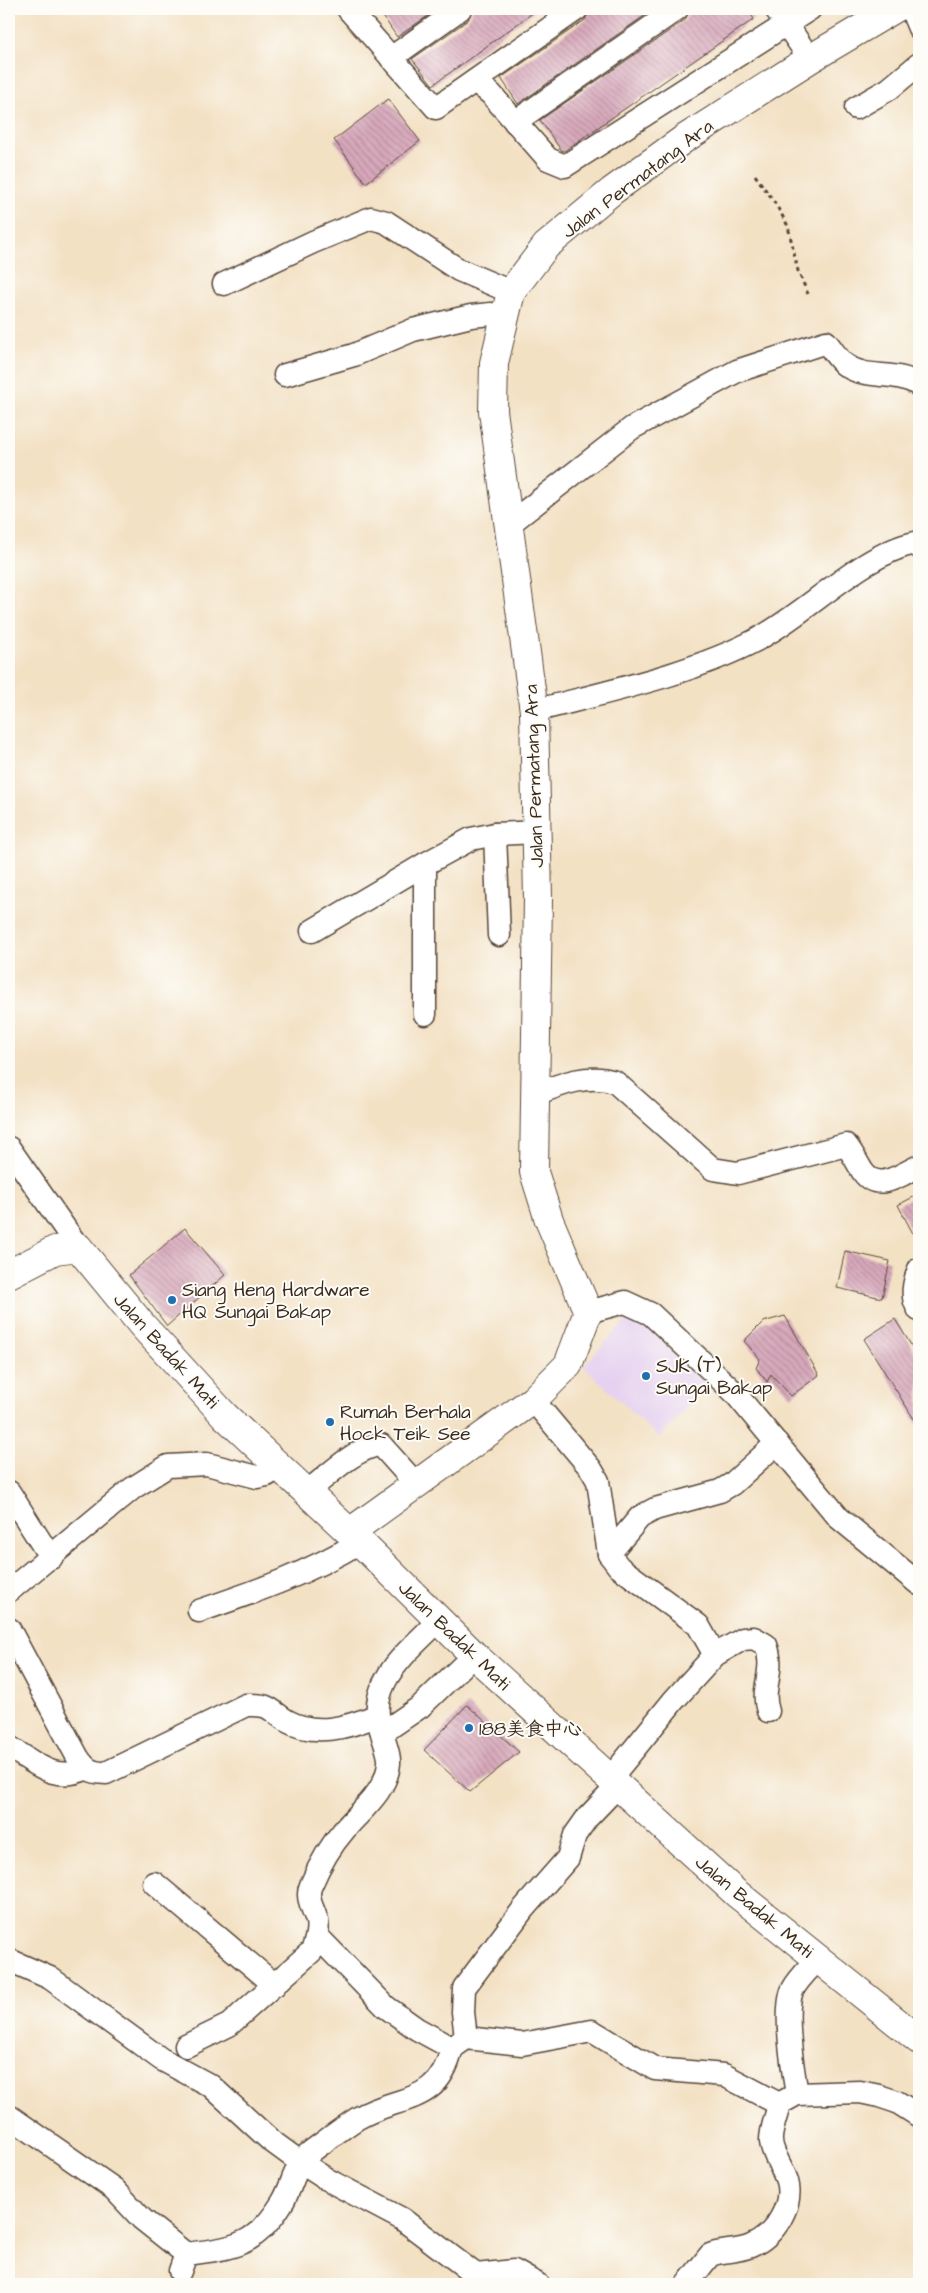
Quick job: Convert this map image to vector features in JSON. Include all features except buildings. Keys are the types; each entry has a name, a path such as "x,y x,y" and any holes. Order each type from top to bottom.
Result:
{"main road":[{"name":"Jalan Permatang Ara","path":"588,1312 549,1220 534,1172 538,898 534,711 492,411 494,364 503,320 511,292 546,246 612,191 684,139 810,59 894,9"},
{"path":"9,1274 55,1250 78,1247"},
{"name":"Jalan Badak Mati","path":"78,1247 142,1325 225,1416 355,1537 474,1655 736,1892 919,2040"},
{"path":"355,1537 415,1483 533,1400 568,1365 588,1312"}],"street":[{"path":"391,58 460,9"},
{"path":"516,122 677,9"},
{"path":"475,81 491,94 548,159 565,166 781,16 810,9"},
{"path":"910,9 919,28"},
{"path":"354,11 391,58 436,108 567,12"},
{"path":"781,16 810,59"},
{"path":"856,108 888,90 919,64"},
{"path":"224,284 313,242 371,218 386,222 459,270 511,292"},
{"path":"285,376 354,355 413,330 470,316 491,314 503,320"},
{"path":"508,526 632,428 737,371 826,342 843,363 854,370 866,374 888,374 908,378 919,386"},
{"path":"534,711 717,659 790,621 869,563 898,546 915,543 919,547"},
{"path":"312,931 471,839 495,834 536,832"},
{"path":"495,834 499,935"},
{"path":"425,864 425,1014"},
{"path":"536,1094 586,1078 603,1078 615,1082 713,1169 727,1172 738,1172 846,1146 865,1174 873,1181 885,1182 919,1166"},
{"path":"9,1148 78,1247"},
{"path":"919,1269 913,1286 916,1306 919,1310"},
{"path":"588,1312 624,1302 651,1314 734,1392 839,1518 919,1584"},
{"path":"533,1400 591,1469 598,1481 610,1554 619,1567 698,1625 715,1655"},
{"path":"610,1554 640,1517 655,1509 720,1491 732,1484 777,1444"},
{"path":"307,1492 371,1445 381,1445 415,1483"},
{"path":"9,1591 133,1488 168,1466 207,1464 257,1477 267,1475 280,1467"},
{"path":"9,1492 51,1558"},
{"path":"199,1611 283,1582 329,1560 355,1537"},
{"path":"186,2046 229,2025 312,1951 318,1937 317,1922 309,1903 310,1887 327,1855 344,1830 368,1806 382,1784 389,1763 379,1725 382,1685 393,1667 438,1621"},
{"path":"9,1629 31,1674 85,1769 96,1773 106,1773 246,1705 262,1704 273,1709 288,1721 311,1729 379,1725 420,1707 474,1655"},
{"path":"9,2116 114,2189 183,2262 228,2248 248,2239 268,2222 283,2202 300,2162 306,2156 359,2118 428,2091 439,2078 459,2043 464,1988 524,1908 568,1858 576,1835 587,1818 611,1793 617,1770 674,1700 715,1655 743,1638 754,1638 766,1645 771,1659 765,1700 768,1711"},
{"path":"9,1747 44,1769 59,1774 75,1773 85,1769"},
{"path":"154,1883 275,1985"},
{"path":"318,1937 386,2006 417,2029 459,2043 522,2044 592,2031 655,2069 724,2075 788,2099 860,2092 897,2102 919,2116"},
{"path":"687,2284 710,2255 737,2252 753,2246 768,2236 779,2225 789,2192 771,2141 788,2099 791,2056 789,2002 793,1989 818,1959"},
{"path":"9,1960 50,1978 161,2059 211,2086 270,2140 300,2162 328,2180 402,2220 476,2275 514,2271 537,2284"}],"path":[{"path":"755,175 775,202 788,226 798,271 808,294"}],"shaded area":[{"name":"SJK (T) Sungai Bakap","path":"633,1314 708,1385 659,1438 583,1366"}],"place":[{"name":"Siang Heng Hardware HQ Sungai Bakap","path":"172,1300"},
{"name":"SJK (T) Sungai Bakap","path":"646,1376"},
{"name":"Rumah Berhala Hock Teik See","path":"330,1422"},
{"name":"188美食中心","path":"469,1728"}]}
